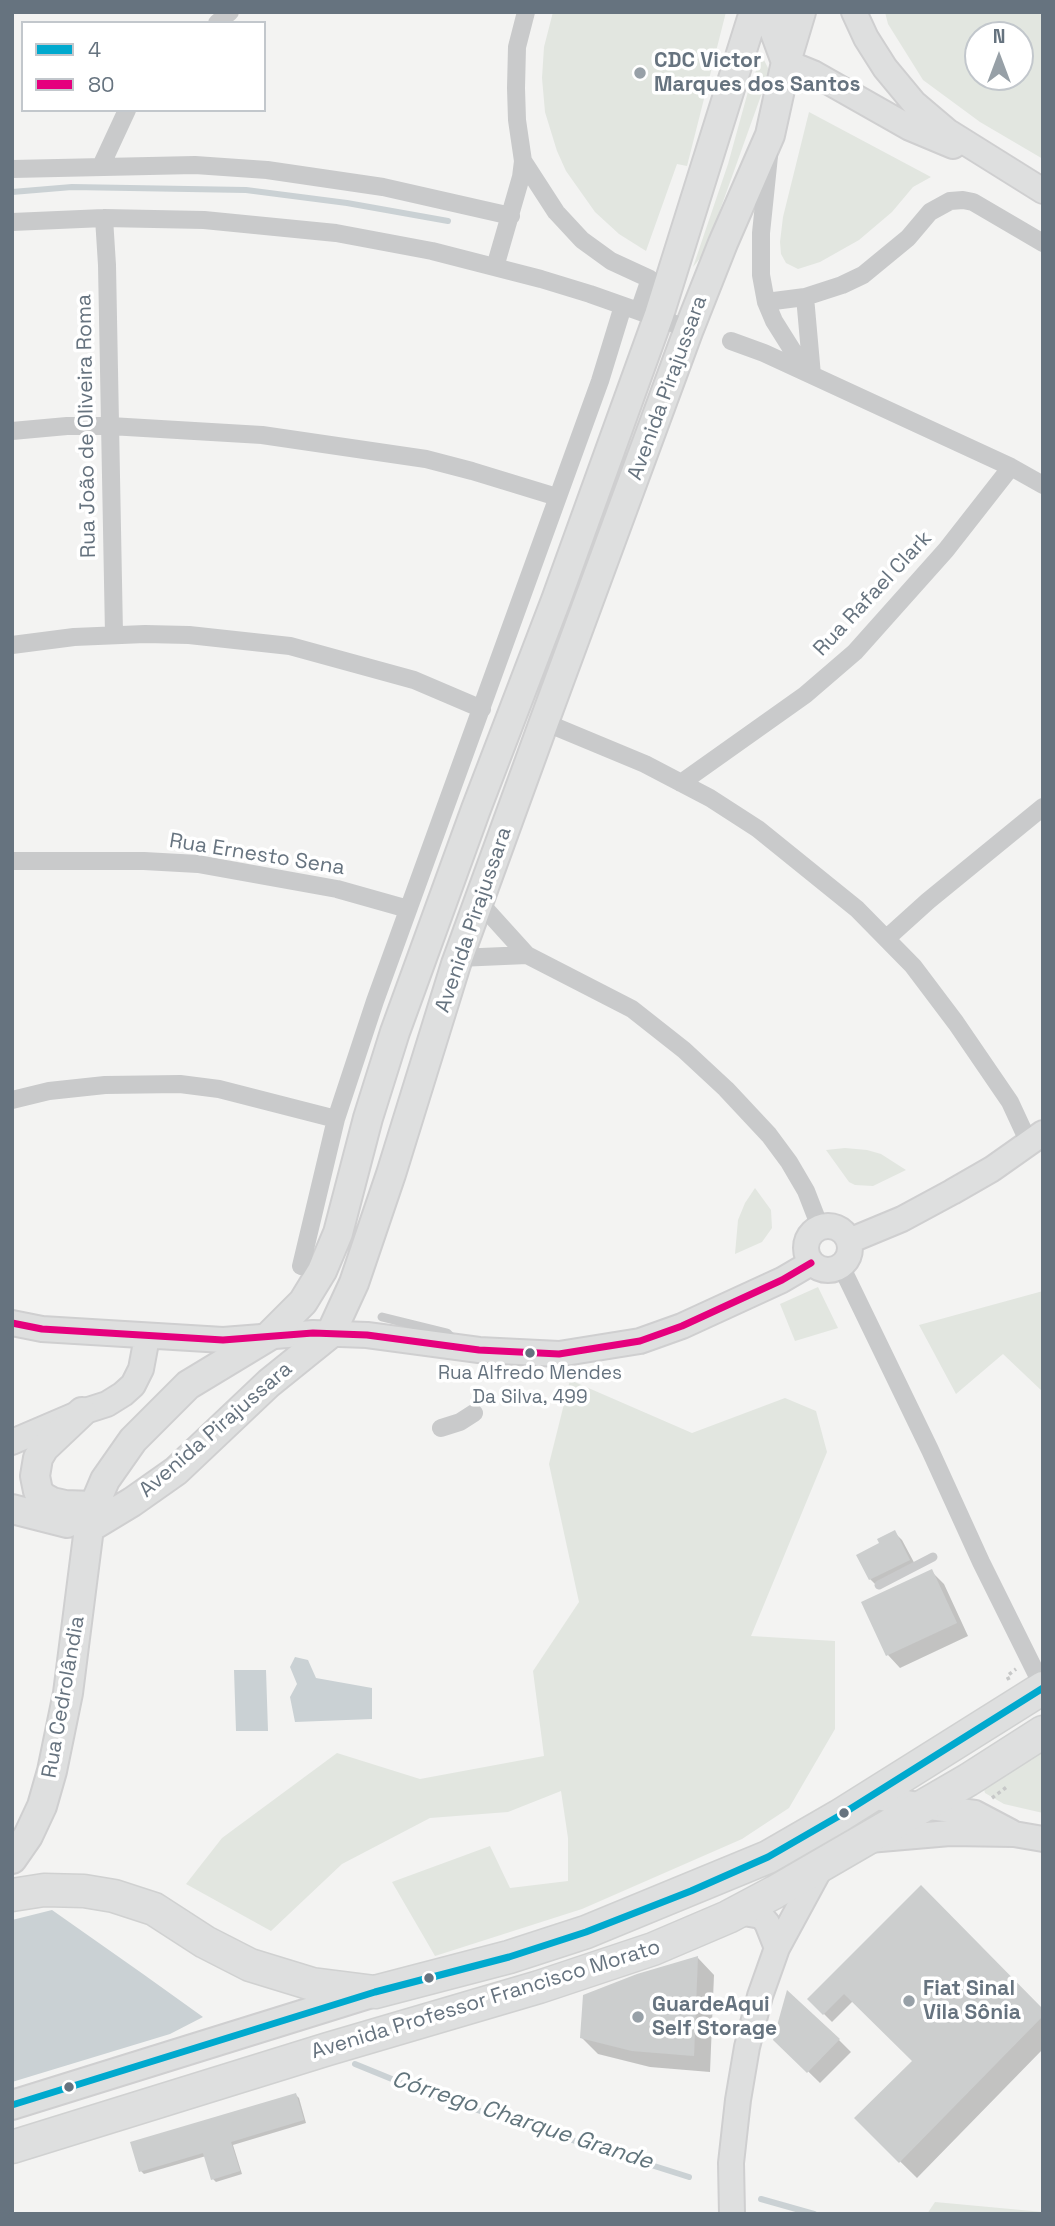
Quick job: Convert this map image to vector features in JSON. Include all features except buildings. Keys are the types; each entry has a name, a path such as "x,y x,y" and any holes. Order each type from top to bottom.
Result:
{"highway":[{"name":"Avenida Professor Francisco Morato","path":"375,1992 509,1957 598,1928 768,1857 872,1796 1043,1687"},
{"name":"Avenida Professor Francisco Morato","path":"12,2147 653,1950 728,1917 822,1865 1043,1732"},
{"path":"12,1895 44,1890 84,1891 114,1896 154,1909 205,1942 250,1965 312,1984 375,1992"}],"main road":[{"name":"Avenida Pirajussara","path":"92,1517 105,1480 160,1411 201,1376 269,1336 303,1302 322,1271 338,1233 394,1032 556,600 640,312 754,12"},
{"path":"772,12 773,27 786,62"},
{"name":"Avenida Pirajussara","path":"92,1517 132,1503 176,1471 269,1382 331,1334 354,1283 458,958 544,722 689,329 770,135 786,62 801,12"},
{"path":"82,1412 44,1448 38,1458 35,1476 38,1491 43,1497 52,1503 92,1517"},
{"path":"12,1509 92,1517"},
{"name":"Rua Cedrolândia","path":"12,1859 29,1836 42,1806 52,1771 68,1693 92,1517"},
{"name":"Avenida Professor Francisco Morato","path":"12,2105 375,1992"}],"street":[{"path":"495,267 511,216 523,161 516,88 517,47 526,12"},
{"path":"854,12 885,68 914,103 947,131 1043,191"},
{"path":"786,62 813,73 910,128 996,164"},
{"path":"101,166 126,112"},
{"path":"770,135 761,233 761,275 766,302 774,321 809,374"},
{"path":"523,161 556,212 582,240 611,261 650,279 640,312"},
{"path":"12,169 195,165 281,172 383,187 511,216"},
{"path":"766,302 805,297 863,275 908,238 930,212 939,205 958,199 973,202 1043,243"},
{"path":"12,222 104,218 204,220 336,233 432,251 495,267 590,294 689,329"},
{"name":"Rua João de Oliveira Roma","path":"104,218 114,634"},
{"path":"805,297 809,374"},
{"name":"Avenida Pirajussara","path":"302,1266 337,1119 408,909 600,381 640,312"},
{"path":"731,341 764,352 1011,467 1043,485"},
{"path":"12,431 67,426 110,426 261,435 426,459 557,498"},
{"name":"Rua Rafael Clark","path":"681,783 805,695 855,652 946,550 1011,467"},
{"path":"12,645 114,634 190,635 290,646 414,680 482,709"},
{"path":"544,722 645,764 710,798 758,829 857,909 913,966 1036,1138 992,1169 952,1192 902,1219 849,1241"},
{"path":"887,938 1043,807"},
{"name":"Rua Ernesto Sena","path":"12,861 144,860 198,864 337,889 408,909"},
{"path":"479,902 527,955 632,1009 684,1050 726,1089 769,1135 806,1191 820,1227"},
{"path":"458,958 527,955"},
{"path":"12,1100 49,1091 105,1085 180,1084 219,1089 337,1119"},
{"path":"834,1226 841,1230 849,1241 848,1258 841,1266 826,1270 811,1263 807,1257 806,1243 814,1230 820,1227 834,1226"},
{"path":"342,1307 350,1326 374,1326 451,1347 559,1354 640,1341 682,1326 782,1280 811,1263"},
{"path":"841,1266 1043,1687"},
{"path":"12,1323 42,1329 223,1340 331,1334 374,1326"},
{"path":"12,1441 107,1404 133,1385 141,1369 147,1337"},
{"path":"442,1428 460,1422 474,1413"},
{"path":"872,1796 975,1813 1014,1834"},
{"path":"864,1840 950,1833 1014,1834 1043,1839"},
{"path":"732,2214 732,2163 738,2100 753,2021 777,1948 822,1865"},
{"path":"728,1917 744,1913 761,1916 767,1923 777,1948"}],"lane":[{"path":"879,1585 933,1557"}],"shaded area":[{"name":"CDC Victor Marques dos Santos","path":"553,12 726,12 687,166 677,164 646,251 619,234 595,212 566,171 557,151 545,112 542,78 544,47"},
{"path":"885,12 1043,12 1043,159 980,122 923,80 888,24"},
{"path":"762,56 769,70 763,90 705,252 693,267 728,164 749,88"},
{"path":"809,112 931,177 913,187 892,212 859,240 820,262 798,269 786,263 781,254 780,242 783,217"},
{"path":"845,1148 881,1154 906,1170 873,1186 855,1185 849,1182 826,1150"},
{"path":"755,1188 771,1210 772,1228 762,1242 735,1254 738,1220"},
{"path":"818,1287 838,1328 795,1341 780,1304"},
{"path":"1043,1291 1043,1392 1003,1354 956,1394 919,1325"},
{"path":"570,1380 692,1433 785,1398 816,1411 827,1452 751,1636 835,1641 835,1729 789,1808 742,1839 582,1909 435,1956 392,1882 490,1846 510,1888 568,1881 568,1838 561,1791 508,1812 430,1818 342,1864 271,1931 186,1884 222,1838 337,1753 420,1779 544,1756 533,1671 579,1602 549,1464"},
{"path":"295,1657 308,1660 316,1678 372,1688 372,1719 295,1722 290,1697 297,1684 290,1667"},
{"path":"234,1670 266,1670 268,1731 236,1731"},
{"path":"1043,1744 1043,1813 1004,1804 985,1793 983,1785"},
{"path":"52,1910 203,2017 170,2034 12,2082 12,1920"},
{"path":"935,2202 1043,2212 1043,2214 927,2214"}],"waterway":[{"path":"12,192 72,187 246,190 347,203 448,221"},
{"name":"Córrego Charque Grande","path":"355,2064 436,2097 689,2177"},
{"name":"Córrego Charque Grande","path":"761,2199 814,2214"}],"transit line":[{"name":"80","path":"12,1323 42,1329 223,1340 313,1333 367,1335 479,1350 559,1354 640,1341 682,1326 782,1280 811,1263"},
{"name":"4","path":"12,2105 375,1992 509,1957 586,1932 691,1891 768,1857 839,1816 1043,1688"}],"place":[{"name":"CDC Victor Marques dos Santos","path":"640,73"},
{"name":"Rua Alfredo Mendes Da Silva, 499","path":"530,1353"},
{"name":"Fiat Sinal Vila Sônia","path":"909,2001"},
{"name":"GuardeAqui Self Storage","path":"638,2017"}]}
